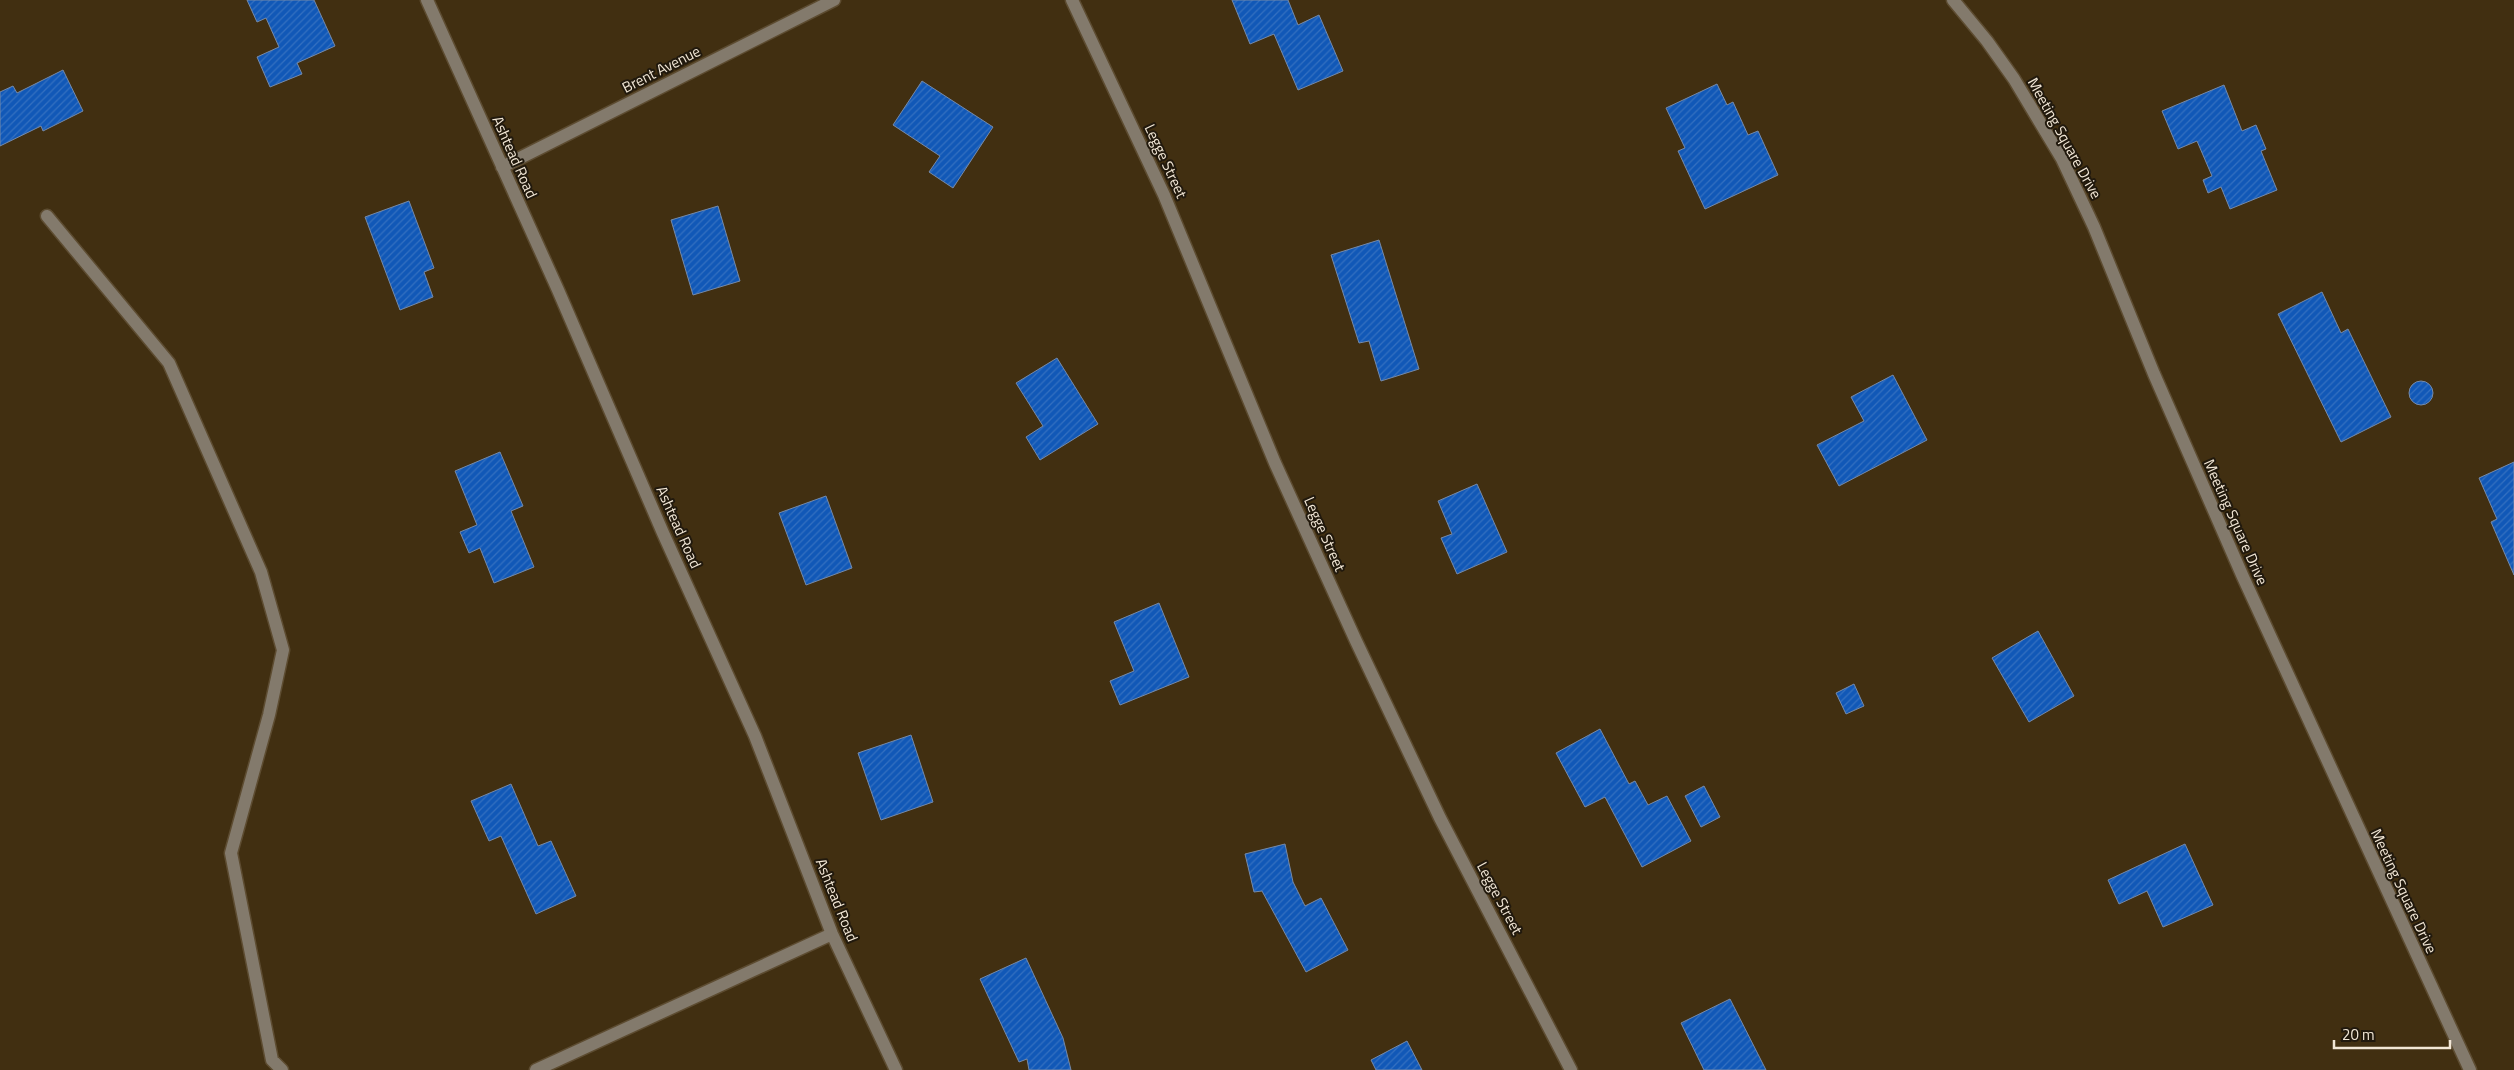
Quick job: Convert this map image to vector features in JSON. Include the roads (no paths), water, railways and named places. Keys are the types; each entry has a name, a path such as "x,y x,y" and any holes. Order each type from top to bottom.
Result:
{"street":[{"name":"Ashtead Road","path":"427,0 755,736 832,934 896,1070"},
{"name":"Brent Avenue","path":"502,167 834,0"},
{"name":"Legge Street","path":"1072,0 1164,195 1275,463 1356,641 1440,818 1571,1070"},
{"name":"Meeting Square Drive","path":"1953,0 1987,41 2014,79 2062,159 2094,227 2151,366 2243,577 2470,1070"},
{"path":"47,216 169,363 261,572 283,650 270,715 231,853 272,1060 282,1070"},
{"path":"536,1070 832,934"}]}
